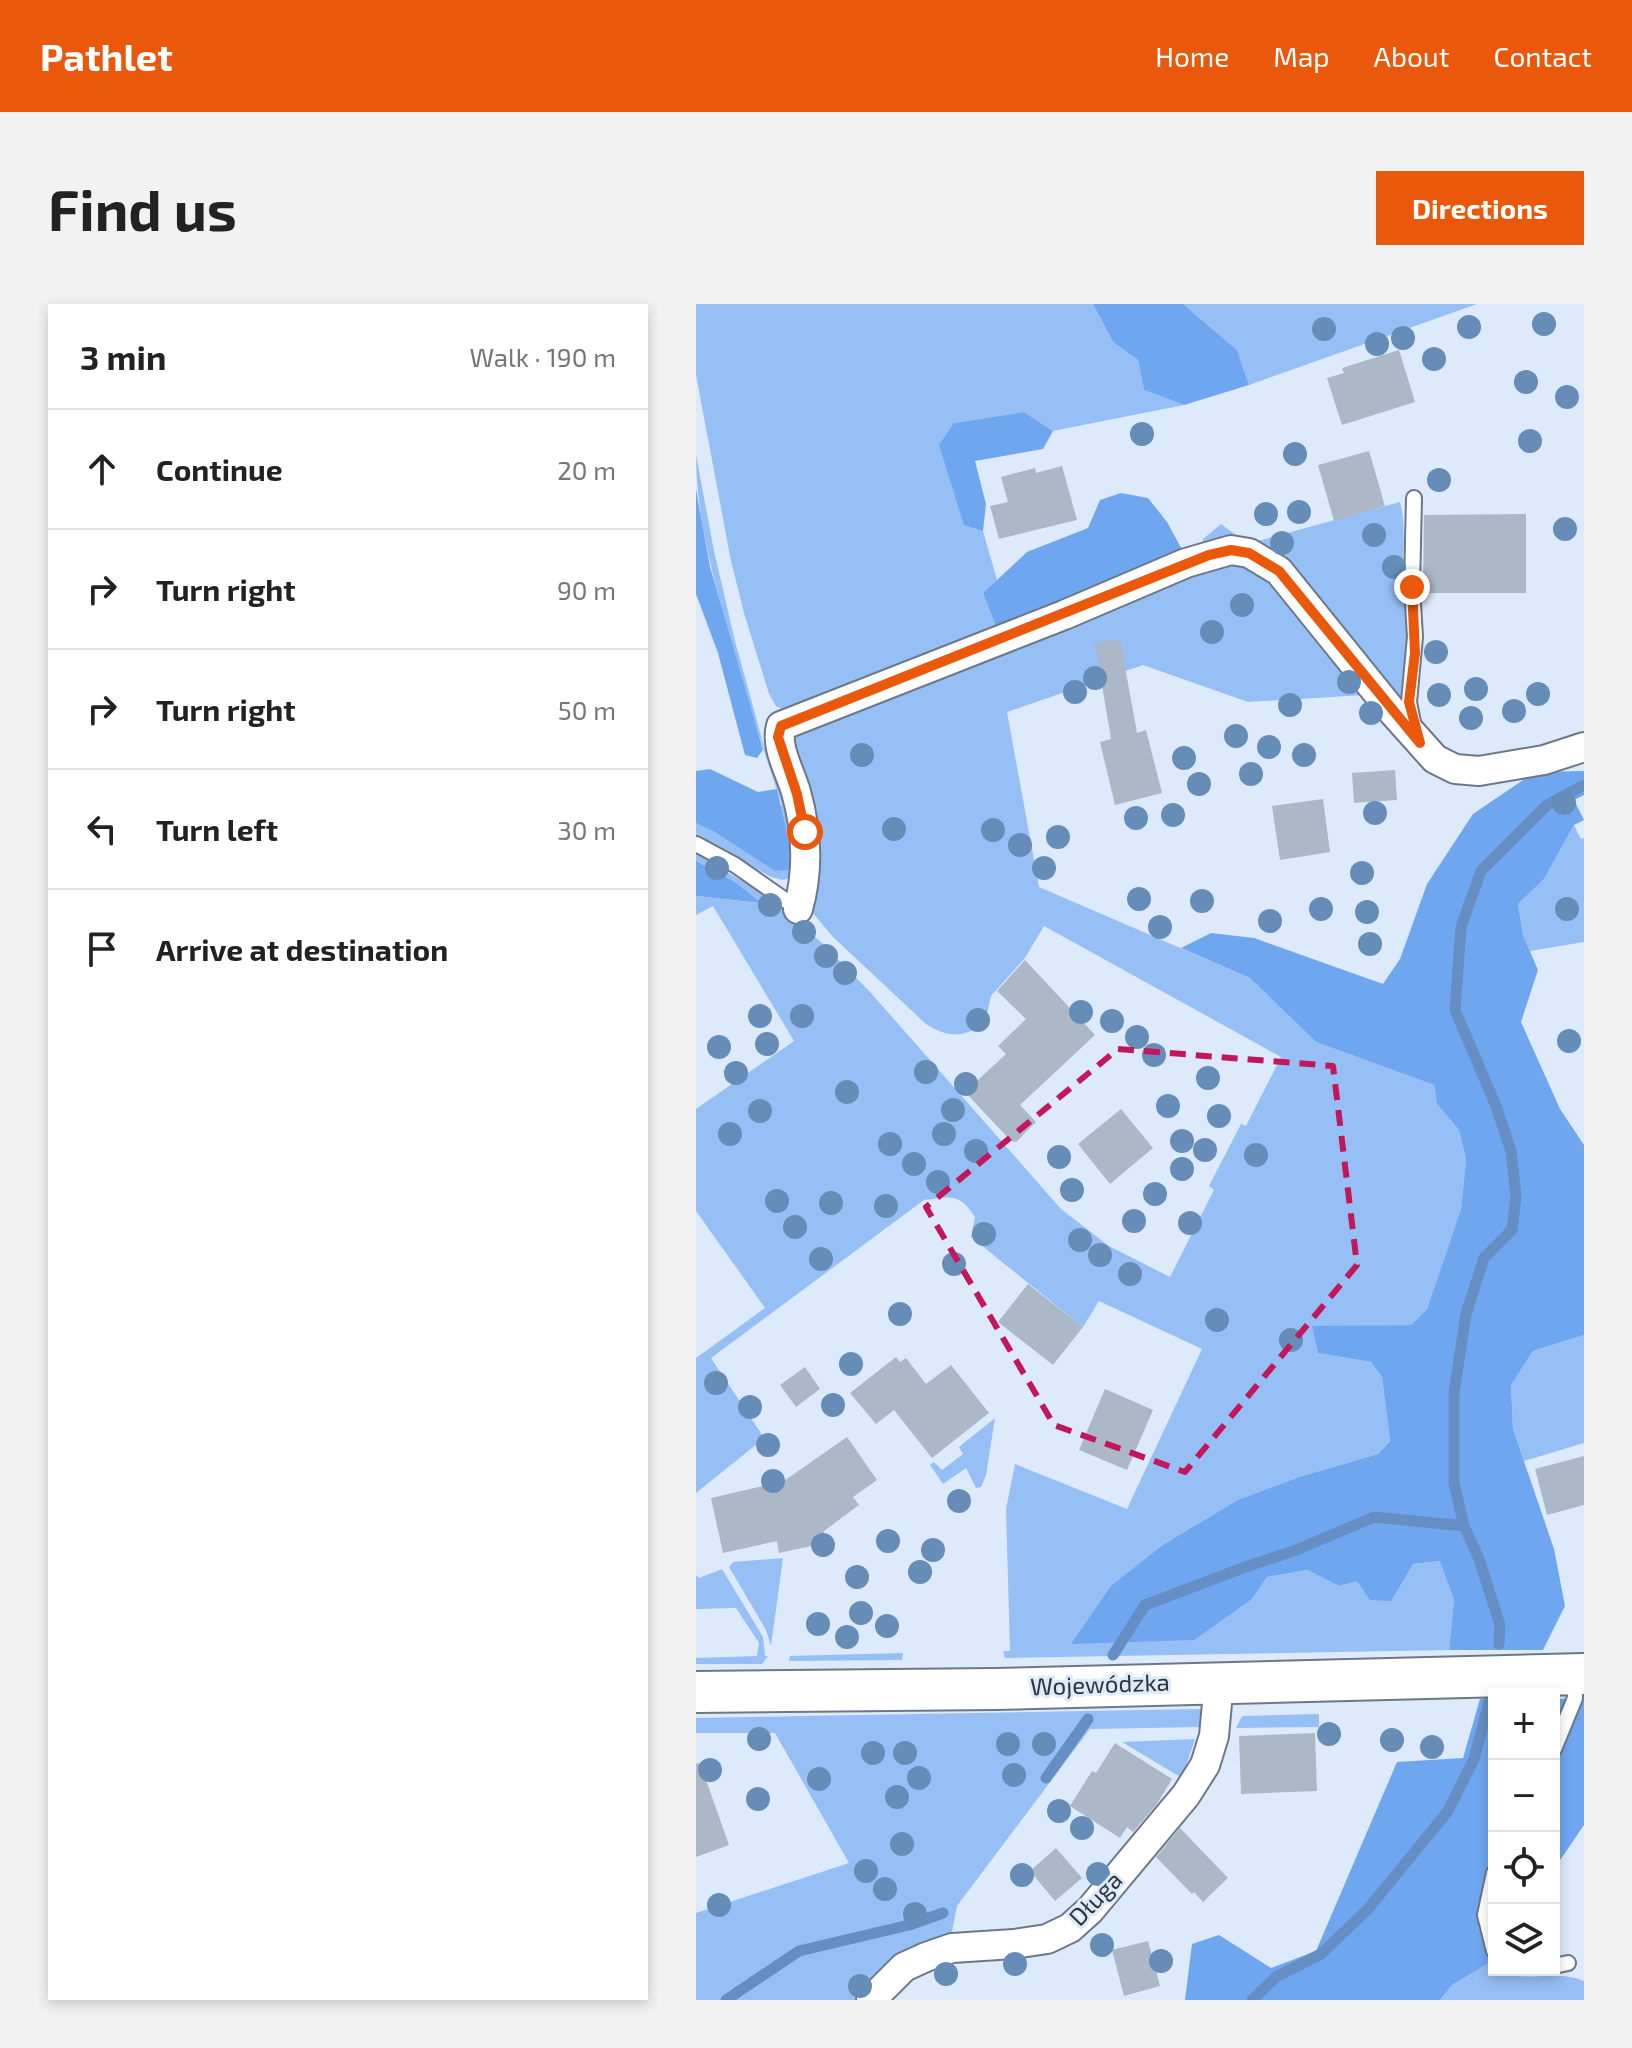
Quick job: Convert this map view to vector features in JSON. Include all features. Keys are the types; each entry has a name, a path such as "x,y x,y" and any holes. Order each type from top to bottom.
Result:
{"main road":[{"name":"Wojewódzka","path":"696,1692 995,1689 1580,1674"}],"street":[{"path":"798,909 804,887 805,832 797,794 778,737 781,726 1209,555 1231,550 1249,553 1279,571 1435,759 1455,769 1479,771 1544,760 1584,747"},
{"name":"Długa","path":"871,2000 904,1967 926,1957 952,1948 1047,1939 1070,1928 1090,1910 1186,1795 1205,1765 1214,1736 1219,1681"}],"lane":[{"path":"1414,498 1412,587 1415,653 1409,702 1420,743"},
{"path":"696,844 735,865 798,909"},
{"path":"1560,1734 1575,1698 1580,1674"},
{"path":"1488,1901 1485,1915 1488,1927"}],"highlighted area":[{"path":"1118,1049 1333,1066 1357,1265 1185,1472 1054,1425 926,1207"}],"shaded area":[{"path":"696,304 1093,304 1113,342 1138,360 1144,390 1184,405 1053,431 1024,412 954,423 964,524 983,531 997,580 983,593 998,632 786,711 776,706 769,694 731,561 696,375"},
{"path":"1093,304 1183,304 1237,350 1249,385 1184,405 1144,390 1138,360 1113,342"},
{"path":"1183,304 1477,304 1249,385 1237,350"},
{"path":"1024,412 1053,431 1043,449 975,461 986,504 983,531 964,525 939,445 954,423"},
{"path":"696,455 735,641 763,743 789,817 793,842 790,878 783,880 771,877 696,835 696,823 715,831 782,805 727,629 716,586 702,521"},
{"path":"696,489 710,567 763,750 757,758 745,755 718,653 696,594"},
{"path":"1121,493 1148,498 1167,522 1185,555 998,632 983,593 1027,552 1088,528 1100,500"},
{"path":"1400,502 1404,527 1407,657 1401,709 1287,568 1202,548 1203,539 1221,524 1236,535 1258,541"},
{"path":"1224,561 1262,569 1365,695 1248,702 1143,665 1007,712 1039,887 1250,978 1316,1042 1434,1085 1437,1104 1459,1130 1466,1160 1461,1209 1427,1309 1411,1325 1313,1327 1318,1353 1371,1362 1382,1377 1390,1441 1378,1454 1299,1477 1240,1499 1252,1599 1267,1577 1309,1570 1339,1586 1414,1564 1441,1561 1454,1600 1449,1650 1005,1658 1003,1651 1010,1651 1006,1509 1015,1464 1127,1509 1202,1349 1099,1301 1083,1327 971,1237 975,1217 964,1203 948,1197 924,1200 711,1358 763,1436 696,1493 696,1358 765,1308 696,1211 696,1109 794,1041 713,906 696,915 696,896 759,903 732,880 696,861 696,853 779,904 823,944 871,993 1061,1209 1109,1246 1170,1277 1214,1190 1209,1186 1241,1124 1246,1126 1281,1057 1044,926 1025,958 991,996 985,1023 963,1034 949,1034 926,1024 833,937 812,912 787,734"},
{"path":"710,769 758,792 777,789 789,843 789,870 775,871 696,823 696,771"},
{"path":"1584,771 1584,795 1574,800 1584,820 1574,825 1544,879 1518,904 1523,935 1538,970 1521,1022 1560,1109 1584,1145 1584,1335 1533,1351 1511,1385 1513,1429 1554,1549 1565,1606 1543,1650 1449,1650 1454,1600 1440,1561 1413,1564 1391,1601 1370,1600 1357,1581 1339,1586 1308,1570 1267,1577 1252,1599 1194,1640 1071,1644 1111,1586 1163,1545 1240,1499 1299,1477 1378,1454 1390,1441 1382,1377 1371,1362 1318,1353 1312,1326 1411,1325 1427,1309 1461,1209 1466,1160 1459,1130 1437,1104 1434,1085 1316,1042 1250,978 1181,948 1211,933 1254,938 1383,984 1400,959 1427,884 1473,814 1535,772"},
{"path":"1574,825 1581,839 1584,838 1584,942 1530,951 1523,935 1518,904 1544,879"},
{"path":"696,861 732,880 761,903 696,896"},
{"path":"1584,1335 1584,1443 1524,1461 1513,1429 1511,1384 1533,1351"},
{"path":"995,1418 986,1475 981,1487 976,1488 966,1468 943,1484 930,1465 934,1462 942,1470 963,1454 959,1447"},
{"path":"783,1558 771,1646 766,1630 729,1567 733,1562"},
{"path":"722,1569 763,1637 765,1656 768,1656 762,1664 696,1664 696,1658 757,1656 759,1643 736,1608 696,1609 696,1575 699,1578"},
{"path":"903,1653 902,1660 789,1661 790,1656"},
{"path":"1584,1698 1584,1825 1560,1860 1560,1760 1560,1699"},
{"path":"1480,1699 1488,1699 1488,1964 1452,1985 1440,2000 1185,2000 1192,1944 1219,1935 1271,1968 1316,1951 1397,1762 1463,1758"},
{"path":"1202,1709 1200,1727 1090,1729 957,1906 951,1937 864,2000 696,2000 696,1913 849,1863 775,1733 696,1733 696,1718"},
{"path":"1319,1714 1319,1727 1236,1728 1242,1716"},
{"path":"1195,1739 1182,1778 1122,1742"},
{"path":"1488,1964 1488,1976 1559,1976 1584,1981 1584,2000 1440,2000 1452,1985"}],"building":[{"path":"1399,350 1415,402 1342,425 1327,378 1344,373 1342,368"},
{"path":"1369,451 1385,506 1334,521 1318,465"},
{"path":"1062,466 1077,520 999,539 990,506 1008,502 1001,477 1035,468 1036,473"},
{"path":"1526,514 1526,593 1423,593 1424,515"},
{"path":"1120,639 1137,733 1146,730 1162,793 1115,805 1100,742 1111,739 1095,643"},
{"path":"1395,770 1397,800 1354,803 1352,773"},
{"path":"1323,799 1330,852 1280,860 1272,806"},
{"path":"1025,960 1095,1035 1020,1105 1036,1122 1016,1142 1011,1141 965,1092 1006,1054 998,1046 1026,1019 997,991"},
{"path":"1121,1109 1153,1148 1110,1184 1078,1144"},
{"path":"1028,1284 1083,1327 1053,1365 998,1322"},
{"path":"896,1357 900,1362 906,1358 926,1384 951,1365 989,1413 932,1458 894,1410 876,1424 850,1393"},
{"path":"805,1367 820,1389 796,1407 780,1385"},
{"path":"1105,1389 1153,1410 1127,1470 1079,1450"},
{"path":"847,1437 877,1480 853,1497 859,1505 824,1531 825,1543 779,1553 777,1541 723,1553 711,1498 784,1481"},
{"path":"1584,1456 1584,1505 1547,1515 1535,1469"},
{"path":"1315,1733 1317,1791 1241,1794 1239,1736"},
{"path":"1115,1743 1172,1779 1157,1804 1133,1832 1127,1827 1120,1838 1070,1806 1092,1771 1096,1773"},
{"path":"700,1763 729,1845 696,1857 696,1764"},
{"path":"1180,1828 1228,1878 1203,1902 1156,1857"},
{"path":"1056,1848 1082,1878 1055,1901 1030,1871"},
{"path":"1148,1941 1160,1986 1124,1996 1112,1950"}],"waterway":[{"path":"1499,1644 1500,1625 1479,1559 1464,1526 1454,1483 1454,1393 1466,1314 1484,1258 1512,1230 1516,1196 1511,1151 1496,1106 1455,1010 1461,927 1481,871 1547,805 1584,785"},
{"path":"1113,1655 1145,1605 1294,1551 1374,1517 1464,1526"},
{"path":"1252,2000 1276,1977 1321,1954 1368,1909 1448,1811 1474,1759 1488,1706"},
{"path":"1046,1778 1088,1719"},
{"path":"726,2000 799,1951 909,1925 943,1913"}],"route":[{"path":"805,832 797,794 778,737 781,726 1064,615 1186,563 1231,550 1249,553 1279,571 1420,743 1409,702 1415,653 1412,587"}]}
